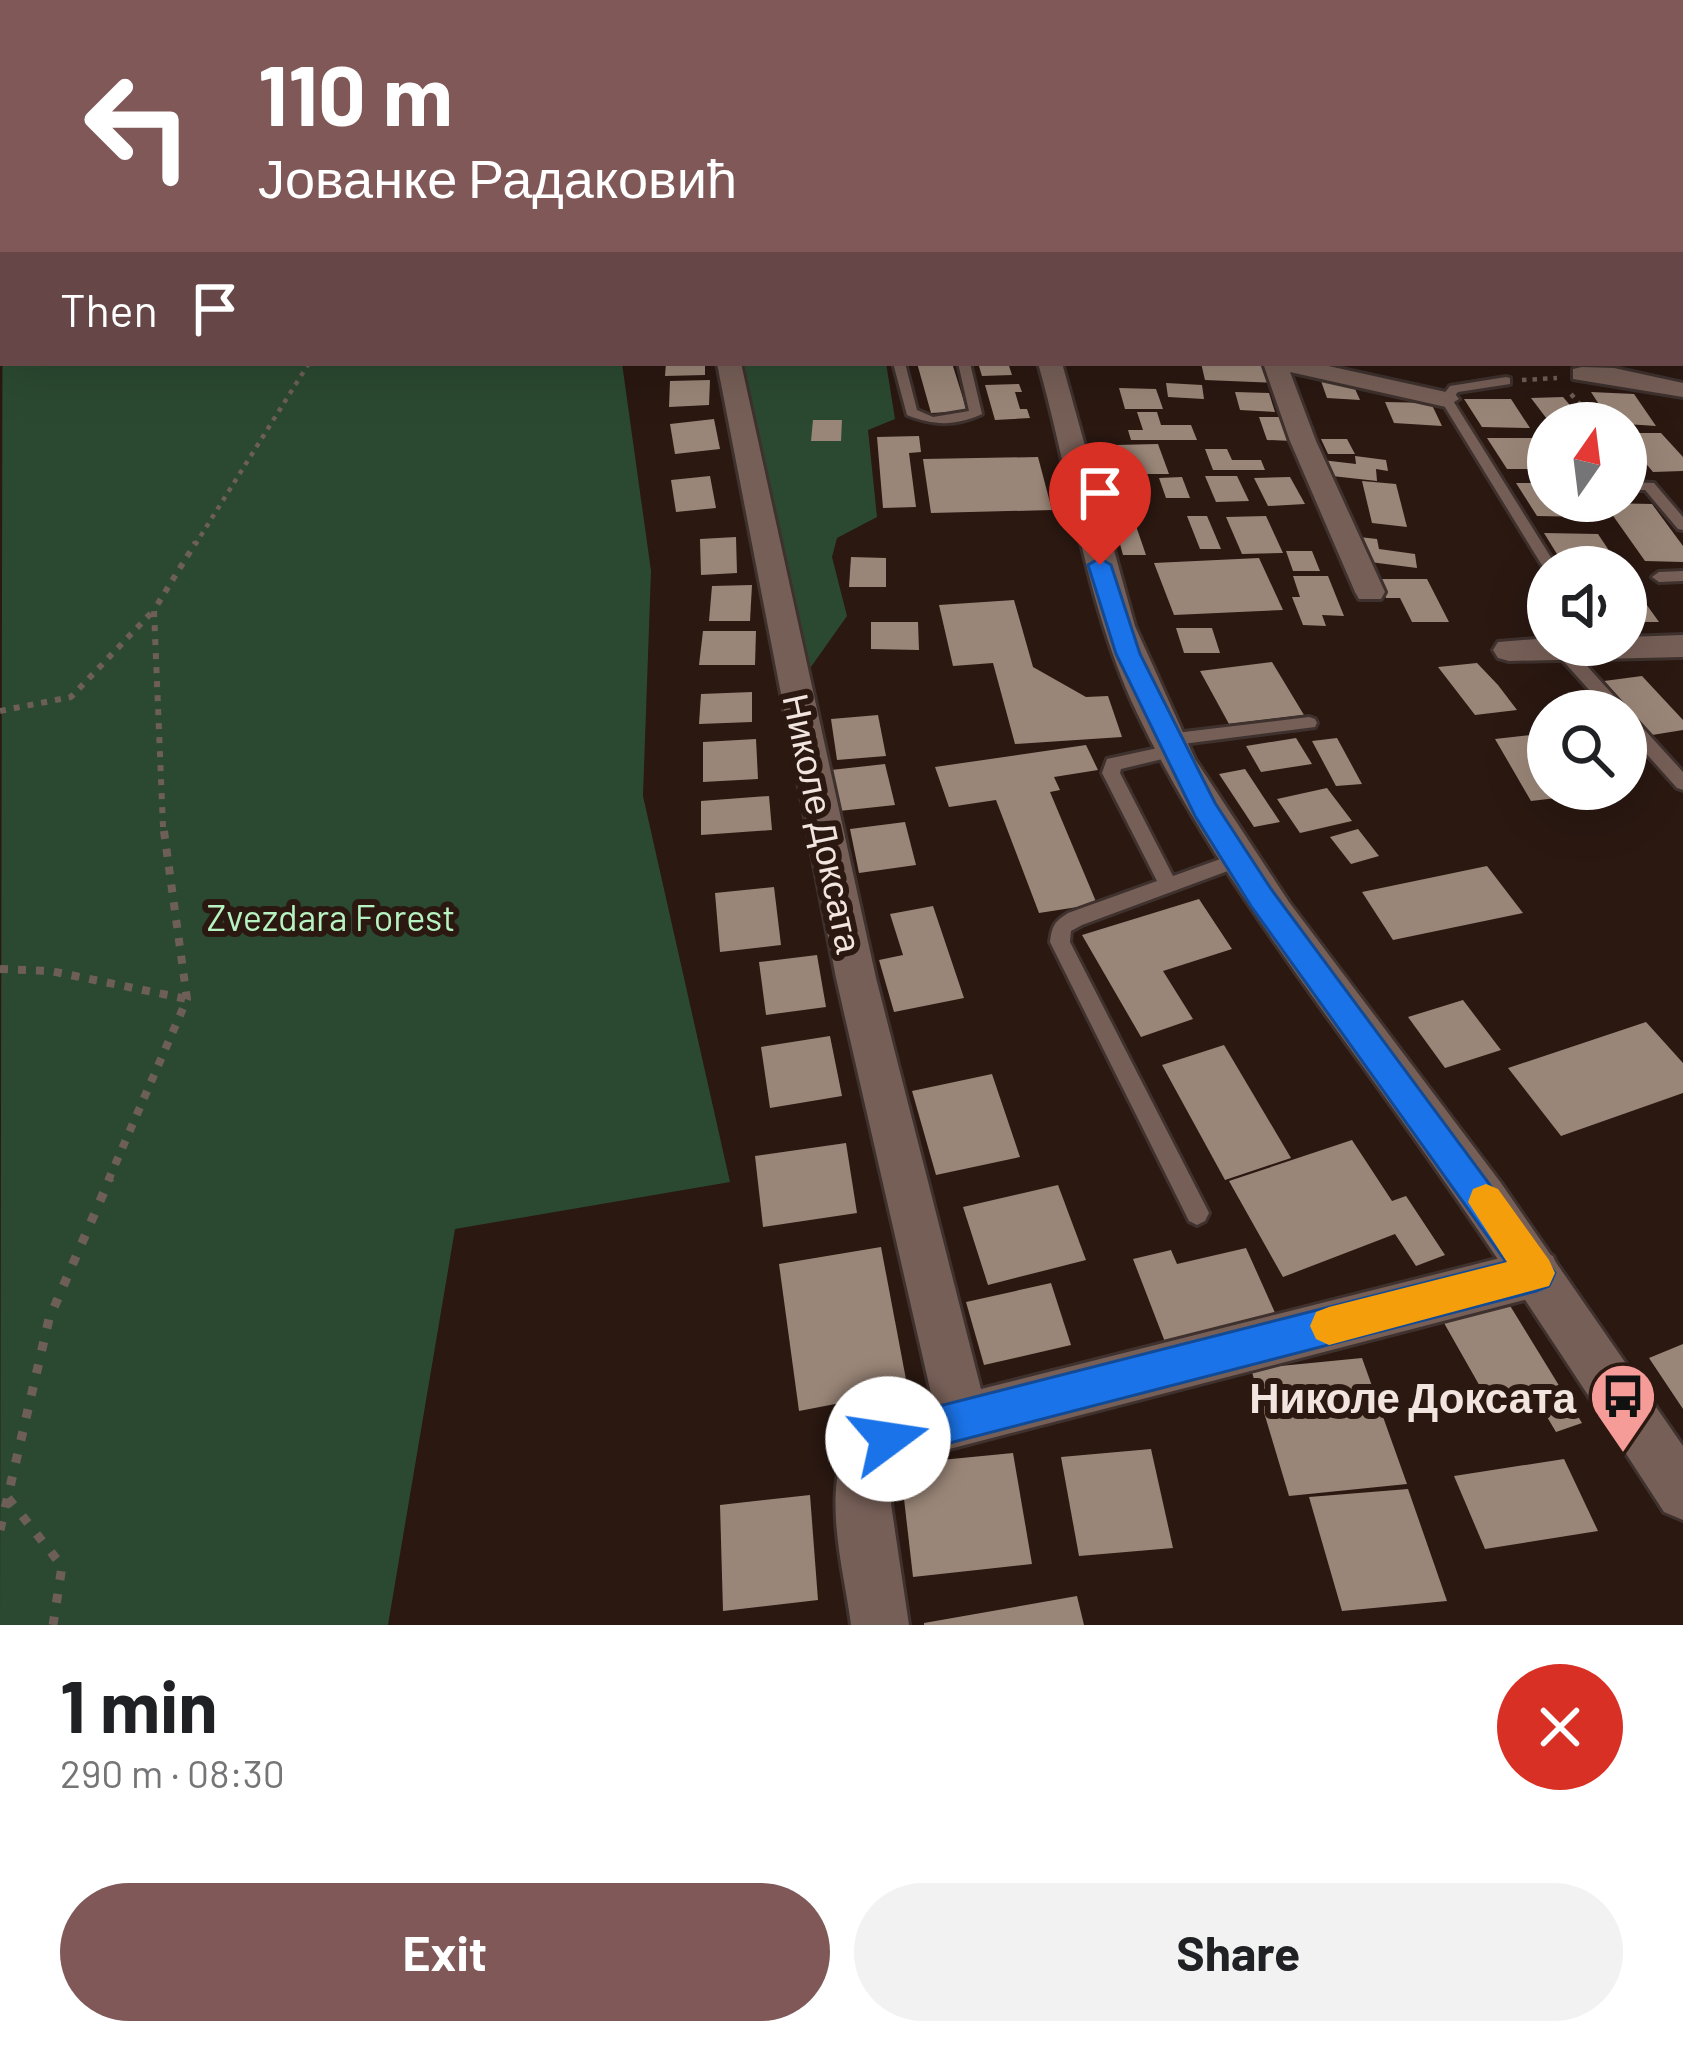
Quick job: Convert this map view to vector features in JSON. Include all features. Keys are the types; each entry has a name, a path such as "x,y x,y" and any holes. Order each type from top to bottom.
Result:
{"street":[{"name":"Николе Доксата","path":"730,366 856,978 963,1420"},
{"path":"1051,366 1110,604 1170,745 1237,860 1536,1273 1683,1493"},
{"path":"1279,366 1303,440 1370,592"},
{"path":"1292,366 1446,399"},
{"path":"1576,383 1683,390"},
{"path":"1647,646 1683,646"},
{"path":"1508,650 1527,650"},
{"path":"880,1625 864,1504 865,1465 888,1439 1536,1273"}],"lane":[{"path":"900,366 911,412 932,421 976,414 965,366"},
{"path":"1506,381 1454,388 1446,399 1537,546"},
{"path":"1647,486 1683,526"},
{"path":"1658,577 1683,576"},
{"path":"1577,666 1599,690"},
{"path":"1168,885 1111,773 1113,764 1170,745 1310,723"},
{"path":"1647,743 1683,783"},
{"path":"1197,1213 1060,942 1062,928 1075,919 1237,860"}],"path":[{"path":"0,711 71,697 154,610 307,366"},
{"path":"1506,381 1576,383 1585,402"},
{"path":"0,1530 49,1319 187,999 164,857 154,610"},
{"path":"0,968 51,971 187,999"},
{"path":"8,1498 62,1566 53,1625"}],"green space":[{"name":"Zvezdara Forest","path":"2,366 622,366 651,571 643,796 730,1182 455,1229 388,1625 0,1625"},
{"path":"735,366 886,366 895,419 868,430 877,517 837,538 832,557 847,616 796,688"}],"building":[{"path":"666,366 705,366 705,375 665,376"},
{"path":"918,366 953,366 967,411 931,413"},
{"path":"979,366 1009,366 1012,375 982,376"},
{"path":"1202,366 1270,366 1275,383 1205,380"},
{"path":"710,380 709,405 669,407 670,381"},
{"path":"1321,381 1352,382 1360,400 1327,398"},
{"path":"1166,383 1202,385 1204,399 1168,397"},
{"path":"1019,384 1022,392 1015,392 1020,409 1027,409 1030,418 995,420 985,385"},
{"path":"1119,388 1156,389 1163,409 1125,409"},
{"path":"1235,392 1269,393 1275,412 1240,410"},
{"path":"1591,392 1634,394 1640,402 1597,402"},
{"path":"1563,397 1567,402 1534,402 1531,398"},
{"path":"1464,399 1511,399 1527,423 1527,428 1482,427"},
{"path":"1385,402 1431,403 1442,426 1394,423"},
{"path":"1137,412 1157,412 1161,425 1191,425 1197,440 1131,440 1128,430 1143,430"},
{"path":"1259,417 1285,417 1293,441 1267,440"},
{"path":"714,419 720,449 675,454 670,424"},
{"path":"813,420 842,420 841,441 811,441"},
{"path":"1647,433 1661,433 1683,457 1683,471 1653,472 1647,465"},
{"path":"919,436 921,452 909,453 916,507 883,508 877,437"},
{"path":"1487,438 1527,438 1527,469 1507,469"},
{"path":"1321,439 1347,439 1355,454 1328,454"},
{"path":"1158,444 1169,474 1126,474 1116,445"},
{"path":"1205,449 1227,449 1232,460 1261,460 1265,470 1213,470"},
{"path":"1355,456 1386,460 1388,471 1376,469 1377,481 1323,475 1322,460 1356,464"},
{"path":"1038,457 1052,510 931,513 923,459"},
{"path":"710,476 716,508 676,512 671,480"},
{"path":"1205,476 1237,476 1249,501 1216,502"},
{"path":"1182,477 1190,498 1166,498 1159,478"},
{"path":"1290,477 1305,504 1268,506 1254,478"},
{"path":"1362,481 1396,484 1407,527 1372,523"},
{"path":"1516,483 1527,483 1527,500"},
{"path":"1647,504 1652,504 1683,546 1683,562 1647,561 1647,546 1634,546 1617,522 1647,522"},
{"path":"1187,516 1207,516 1221,549 1200,549"},
{"path":"1266,516 1283,553 1242,554 1226,517"},
{"path":"1115,526 1136,526 1146,555 1123,555"},
{"path":"1544,533 1598,534 1606,546 1552,546"},
{"path":"736,537 737,573 701,575 700,539"},
{"path":"1359,537 1377,539 1379,549 1415,554 1417,568 1362,561"},
{"path":"1286,551 1312,551 1320,571 1293,571"},
{"path":"851,557 886,558 886,587 849,587"},
{"path":"1259,558 1283,610 1174,615 1154,563"},
{"path":"1293,576 1328,576 1344,616 1322,615 1326,626 1303,625 1292,597 1300,597"},
{"path":"1376,579 1427,579 1449,622 1412,622 1400,598 1386,598"},
{"path":"752,585 750,621 709,621 712,586"},
{"path":"1014,600 1033,667 1086,697 1108,696 1122,737 1015,744 993,663 953,666 939,605"},
{"path":"1647,605 1659,622 1647,622"},
{"path":"871,622 918,622 919,650 871,649"},
{"path":"1176,628 1212,628 1220,653 1184,653"},
{"path":"703,631 756,631 755,665 699,665"},
{"path":"1272,662 1304,715 1229,724 1200,671"},
{"path":"1477,663 1517,710 1475,715 1438,667"},
{"path":"1642,676 1683,720 1683,730 1652,735 1647,729 1647,690 1612,690 1604,681"},
{"path":"752,692 752,722 699,724 701,694"},
{"path":"878,715 886,756 837,760 831,719"},
{"path":"1527,735 1527,794 1495,739"},
{"path":"1296,738 1312,764 1261,772 1246,746"},
{"path":"1337,738 1362,784 1336,786 1312,741"},
{"path":"756,739 758,779 703,782 703,742"},
{"path":"1086,745 1098,770 1054,777 1060,790 1050,792 1097,904 1039,913 996,800 949,807 935,767"},
{"path":"885,764 895,805 839,811 831,770"},
{"path":"1245,769 1280,822 1254,827 1219,774"},
{"path":"1327,788 1352,821 1300,833 1277,799"},
{"path":"769,796 772,830 701,835 701,801"},
{"path":"905,822 916,865 859,873 850,829"},
{"path":"1358,829 1379,856 1351,864 1330,837"},
{"path":"1487,866 1523,913 1393,940 1362,892"},
{"path":"774,887 781,945 720,952 715,893"},
{"path":"1199,899 1232,949 1163,971 1193,1019 1141,1037 1082,935"},
{"path":"933,906 964,998 894,1012 879,960 903,955 890,914"},
{"path":"817,955 826,1007 766,1015 759,962"},
{"path":"1463,1000 1501,1050 1445,1068 1408,1017"},
{"path":"1646,1022 1683,1063 1683,1093 1561,1136 1508,1068"},
{"path":"830,1036 842,1096 770,1108 761,1047"},
{"path":"1224,1045 1291,1158 1225,1180 1162,1065"},
{"path":"992,1074 1020,1157 936,1175 912,1091"},
{"path":"1352,1140 1392,1201 1406,1196 1445,1255 1416,1266 1395,1234 1283,1277 1229,1181"},
{"path":"846,1143 857,1213 763,1227 755,1156"},
{"path":"1058,1185 1086,1260 988,1285 963,1207"},
{"path":"881,1247 908,1390 799,1411 779,1264"},
{"path":"1246,1248 1276,1315 1165,1342 1133,1259 1171,1250 1177,1264"},
{"path":"1051,1283 1071,1345 984,1365 966,1302"},
{"path":"1509,1304 1582,1423 1556,1432 1531,1390 1490,1404 1444,1323"},
{"path":"1683,1344 1683,1409 1649,1358"},
{"path":"1362,1358 1407,1484 1289,1496 1251,1369"},
{"path":"1151,1449 1173,1548 1079,1556 1061,1457"},
{"path":"1013,1453 1032,1564 913,1577 900,1464"},
{"path":"1564,1459 1598,1531 1485,1549 1454,1476"},
{"path":"1408,1489 1447,1601 1342,1611 1309,1497"},
{"path":"810,1495 818,1600 723,1611 720,1505"},
{"path":"1077,1596 1084,1625 924,1625 924,1623"}],"slow traffic":[{"path":"1329,1326 1536,1273 1486,1202"}],"place":[{"name":"Николе Доксата","path":"1623,1455"}],"route":[{"path":"888,1439 1536,1273 1261,897 1204,808 1151,709 1100,565"}]}
